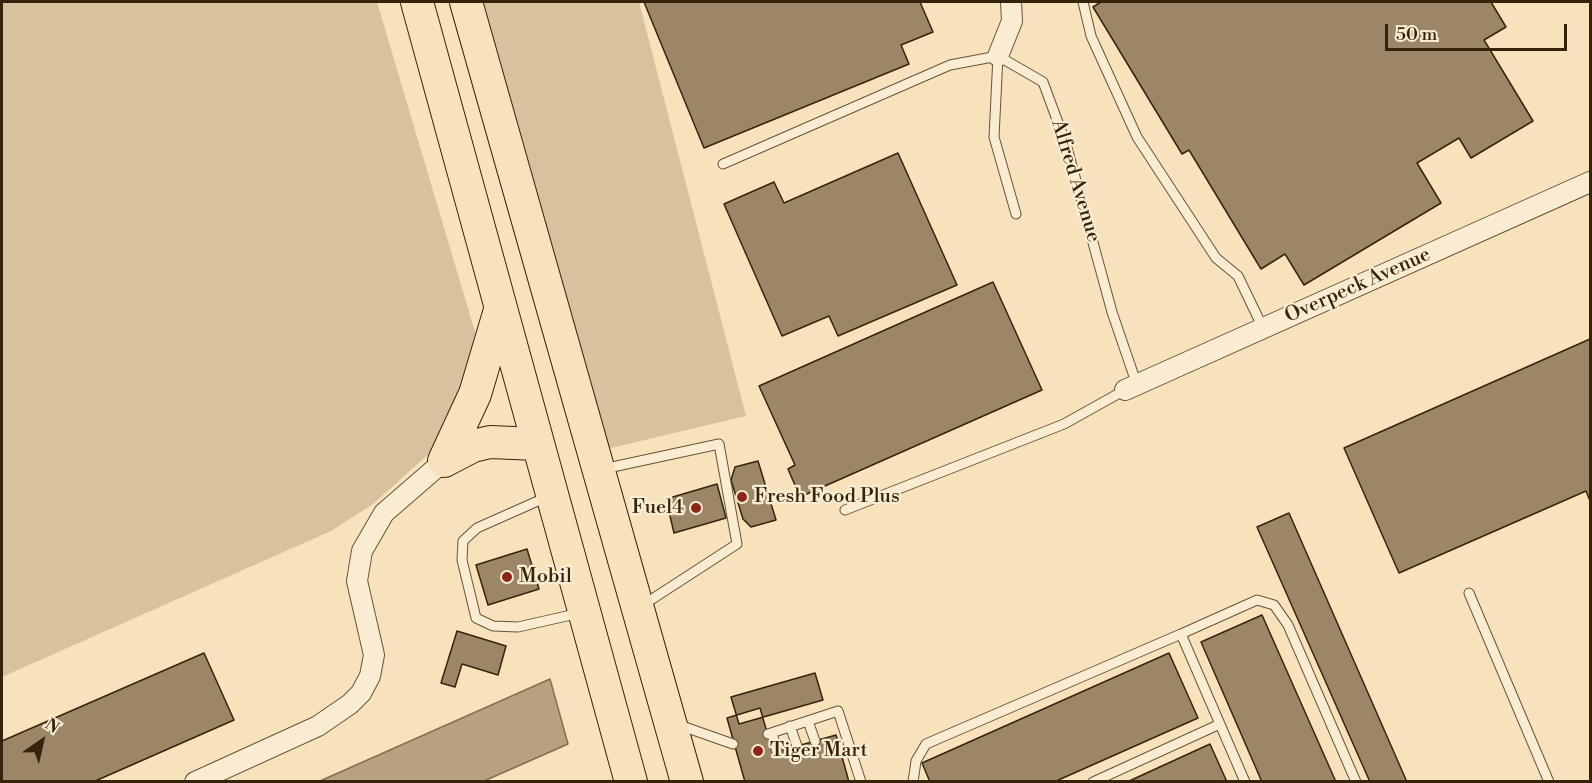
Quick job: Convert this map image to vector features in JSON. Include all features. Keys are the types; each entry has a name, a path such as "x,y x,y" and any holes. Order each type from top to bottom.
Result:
{"highway":[{"path":"417,2 631,782"},
{"path":"466,2 687,782"},
{"path":"444,461 475,394 500,310"},
{"path":"444,461 473,446 490,442 537,444"},
{"path":"618,734 621,782"}],"street":[{"path":"998,56 1012,21 1011,2"},
{"name":"Overpeck Avenue","path":"1131,388 1590,182"},
{"path":"195,782 318,726 350,704 361,693 370,675 374,655 357,581 362,551 384,513 444,461"}],"lane":[{"path":"1083,2 1090,36 1137,137 1216,258 1238,276 1263,328"},
{"path":"723,164 950,65 998,56 994,137 1016,214"},
{"name":"Alfred Avenue","path":"998,56 1043,82 1066,144 1113,312 1131,388"},
{"path":"845,510 1064,424 1131,388"},
{"path":"599,470 719,444 737,544 642,622"},
{"path":"551,495 477,528 463,541 462,560 476,618 493,626 518,627 584,613"},
{"path":"1469,593 1549,782"},
{"path":"913,782 916,761 926,744 1257,600 1274,605 1288,625 1356,782"},
{"path":"1181,634 1245,782"},
{"path":"777,752 770,733 838,711 861,782"},
{"path":"668,713 733,744"},
{"path":"808,721 815,741"},
{"path":"1093,782 1220,724"},
{"path":"790,726 797,746"}],"shaded area":[{"path":"2,2 377,2 475,332 471,386 449,436 373,504 331,531 2,677"},
{"path":"466,2 639,2 746,416 594,452"},
{"path":"550,679 568,744 484,781 320,781"}],"building":[{"path":"644,2 920,2 933,32 901,45 909,64 704,148"},
{"path":"1101,2 1491,2 1506,27 1484,40 1533,121 1471,158 1459,138 1417,163 1441,203 1304,285 1285,254 1261,269 1189,150 1182,154 1093,7"},
{"path":"898,153 957,285 838,336 829,316 782,336 724,204 774,182 784,203"},
{"path":"993,282 1042,390 800,497 788,469 795,465 759,386"},
{"path":"1590,339 1590,501 1586,491 1399,573 1344,448"},
{"path":"758,461 776,520 751,527 743,519 731,480 735,467"},
{"name":"Fuel4","path":"717,484 726,518 674,533 666,499"},
{"path":"1289,513 1407,782 1370,782 1257,527"},
{"name":"Mobil","path":"527,549 539,589 488,605 476,565"},
{"path":"1262,615 1336,782 1262,782 1201,642"},
{"path":"457,631 506,646 498,675 462,664 455,687 441,683"},
{"path":"204,653 234,720 93,782 2,782 2,741"},
{"path":"1169,653 1198,718 1054,782 930,782 922,763"},
{"path":"815,673 823,700 739,724 731,697"},
{"path":"760,708 773,753 836,735 849,782 745,782 727,718"},
{"path":"1210,744 1227,782 1127,782"}],"place":[{"name":"Fresh Food Plus","path":"742,497"},
{"name":"Fuel4","path":"696,508"},
{"name":"Mobil","path":"507,577"},
{"name":"Tiger Mart","path":"758,751"}]}
